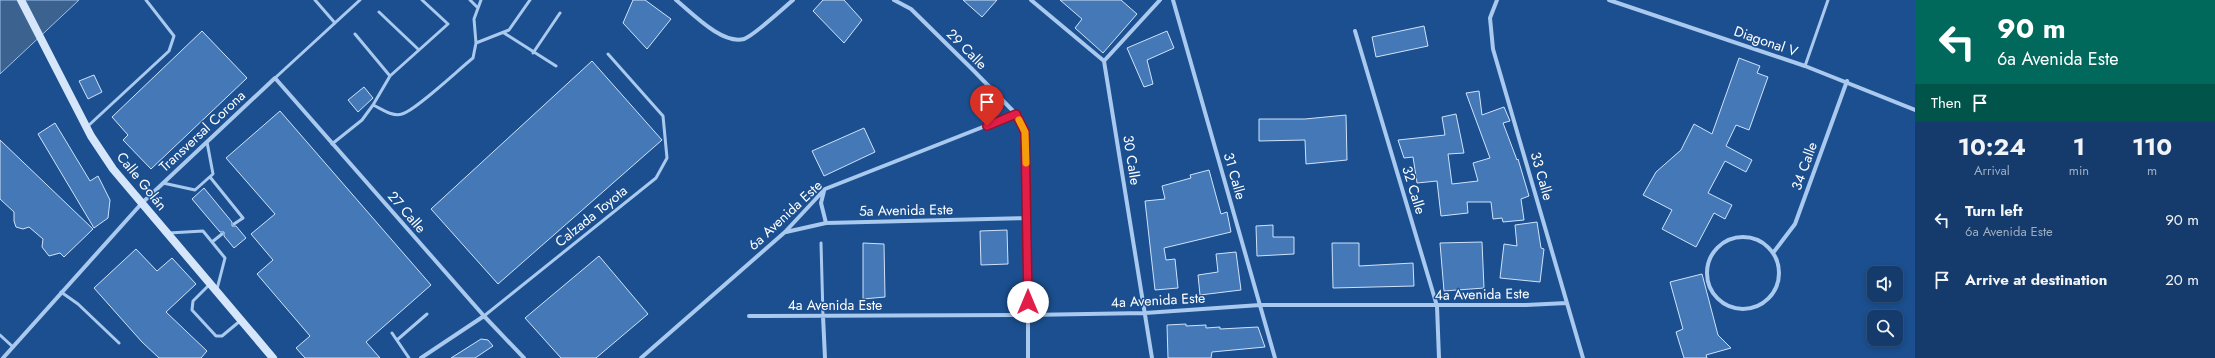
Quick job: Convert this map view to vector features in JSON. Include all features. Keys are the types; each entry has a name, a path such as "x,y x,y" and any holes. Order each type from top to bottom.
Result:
{"main road":[{"name":"Calle Golán","path":"21,0 86,127 113,169 273,358"}],"street":[{"path":"676,0 718,34 733,39 745,39 793,0"},
{"name":"29 Calle","path":"894,0 910,9 1016,114 1025,132 1028,218 1028,358"},
{"path":"1030,0 1104,61 1160,0"},
{"name":"31 Calle","path":"1173,0 1275,358"},
{"name":"33 Calle","path":"1497,0 1490,18 1493,48 1583,358"},
{"name":"Diagonal V","path":"1609,0 1848,81 1915,110"},
{"name":"32 Calle","path":"1355,31 1437,306 1439,358"},
{"name":"30 Calle","path":"1104,61 1152,358"},
{"name":"Transversal Corona","path":"3,358 142,203 275,78"},
{"name":"27 Calle","path":"275,78 484,316 524,358"},
{"name":"34 Calle","path":"1773,253 1795,224 1848,81"},
{"name":"6a Avenida Este","path":"641,358 785,232 825,189 1016,114"},
{"path":"825,189 821,203 826,223"},
{"name":"5a Avenida Este","path":"785,232 826,223 1028,218"},
{"path":"1744,237 1755,239 1765,244 1773,253 1778,264 1778,283 1769,299 1759,306 1747,310 1735,309 1724,304 1714,296 1708,285 1706,273 1708,262 1722,243 1732,238 1744,237"},
{"name":"4a Avenida Este","path":"749,316 1028,316 1145,313 1260,306 1437,306 1568,303"},
{"name":"Calzada Toyota","path":"421,358 484,316"},
{"path":"823,316 825,358"}],"lane":[{"path":"86,127 169,51 174,36 146,0"},
{"path":"315,0 335,23"},
{"name":"Transversal Corona","path":"275,78 360,0"},
{"path":"332,144 362,120 373,105 390,76 448,24 422,0"},
{"path":"470,0 478,8"},
{"path":"373,105 392,114 402,114 422,101 473,58 476,43 474,19 482,0"},
{"path":"476,43 510,30 530,0"},
{"path":"1805,66 1828,0"},
{"path":"379,12 419,50"},
{"path":"533,53 560,13"},
{"path":"504,33 533,53 556,66"},
{"path":"355,34 390,76"},
{"name":"Calzada Toyota","path":"484,316 656,178 667,158 663,116 608,54"},
{"path":"163,183 195,190 210,177 213,174 207,142"},
{"path":"210,177 243,218 234,224"},
{"path":"168,234 203,231 225,258 216,291"},
{"path":"212,242 222,234"},
{"path":"821,243 823,316"},
{"path":"210,284 193,301 192,310 216,336 222,336 241,321"},
{"path":"61,292 78,304 118,343"},
{"path":"396,340 427,314"},
{"path":"392,334 410,358"},
{"path":"0,335 13,347"}],"water":[{"path":"0,0 79,0 0,74"}],"building":[{"path":"633,0 645,0 671,19 647,49 623,23"},
{"path":"823,0 844,0 862,20 844,43 813,11"},
{"path":"963,0 997,0 982,17"},
{"path":"1060,0 1121,0 1137,14 1103,53 1075,28 1082,19"},
{"path":"1424,26 1428,46 1376,57 1372,37"},
{"path":"202,31 247,78 151,169 123,140 128,135 112,117"},
{"path":"1167,31 1174,48 1147,60 1153,84 1144,87 1127,48"},
{"path":"1739,58 1760,66 1757,73 1768,77 1749,130 1736,125 1726,146 1752,160 1746,172 1725,161 1708,193 1732,205 1725,219 1714,213 1696,247 1662,229 1672,210 1643,195 1656,172 1681,150 1694,124 1712,134"},
{"path":"592,61 662,140 498,284 431,209"},
{"path":"94,75 102,92 88,99 79,81"},
{"path":"364,87 373,98 358,112 348,100"},
{"path":"1479,91 1482,115 1504,107 1510,121 1503,123 1517,160 1518,159 1529,196 1521,199 1524,220 1503,222 1502,218 1493,219 1491,202 1467,202 1468,213 1441,216 1437,181 1417,183 1413,157 1404,158 1398,140 1445,135 1442,117 1456,114 1464,153 1448,154 1452,184 1478,181 1473,163 1490,158 1466,93"},
{"path":"280,111 431,285 366,342 380,358 305,358 296,348 310,336 257,274 273,260 251,234 275,214 226,158"},
{"path":"1346,115 1347,160 1306,164 1305,140 1259,141 1259,119 1305,119"},
{"path":"55,123 90,181 98,176 110,200 108,218 94,228 38,134"},
{"path":"864,128 875,152 824,176 812,151"},
{"path":"0,140 93,229 64,257 60,253 49,256 42,247 43,239 29,227 23,229 16,227 14,212 0,199"},
{"path":"1209,170 1221,214 1227,212 1231,232 1164,248 1166,260 1175,259 1178,288 1155,290 1145,201 1165,199 1162,186 1191,178 1190,175"},
{"path":"204,188 232,222 232,226 236,226 246,238 234,248 224,236 224,232 220,232 192,199"},
{"path":"1537,222 1541,248 1544,249 1540,282 1500,278 1504,244 1517,246 1515,225"},
{"path":"1273,225 1273,237 1294,237 1294,254 1257,256 1256,226"},
{"path":"1007,230 1008,264 981,265 980,231"},
{"path":"1482,242 1484,288 1444,291 1440,243"},
{"path":"863,243 884,244 885,297 863,299"},
{"path":"1332,243 1359,243 1359,266 1413,263 1414,286 1333,288"},
{"path":"136,249 157,271 172,258 196,284 166,312 207,351 201,358 159,358 142,342 94,288"},
{"path":"1236,252 1241,290 1200,295 1198,275 1218,272 1216,254"},
{"path":"599,256 648,314 596,358 561,358 525,318"},
{"path":"1702,274 1718,335 1731,348 1706,355 1707,358 1684,358 1676,332 1683,329 1670,282"},
{"path":"1186,324 1186,326 1206,325 1206,328 1220,327 1220,329 1258,327 1265,347 1212,352 1211,358 1168,358 1167,325"},
{"path":"481,339 488,340 493,346 475,358 451,358"}],"slow traffic":[{"path":"1019,120 1025,132 1026,163"}],"route":[{"path":"987,126 1016,114 1025,132 1028,218 1028,302"}]}
